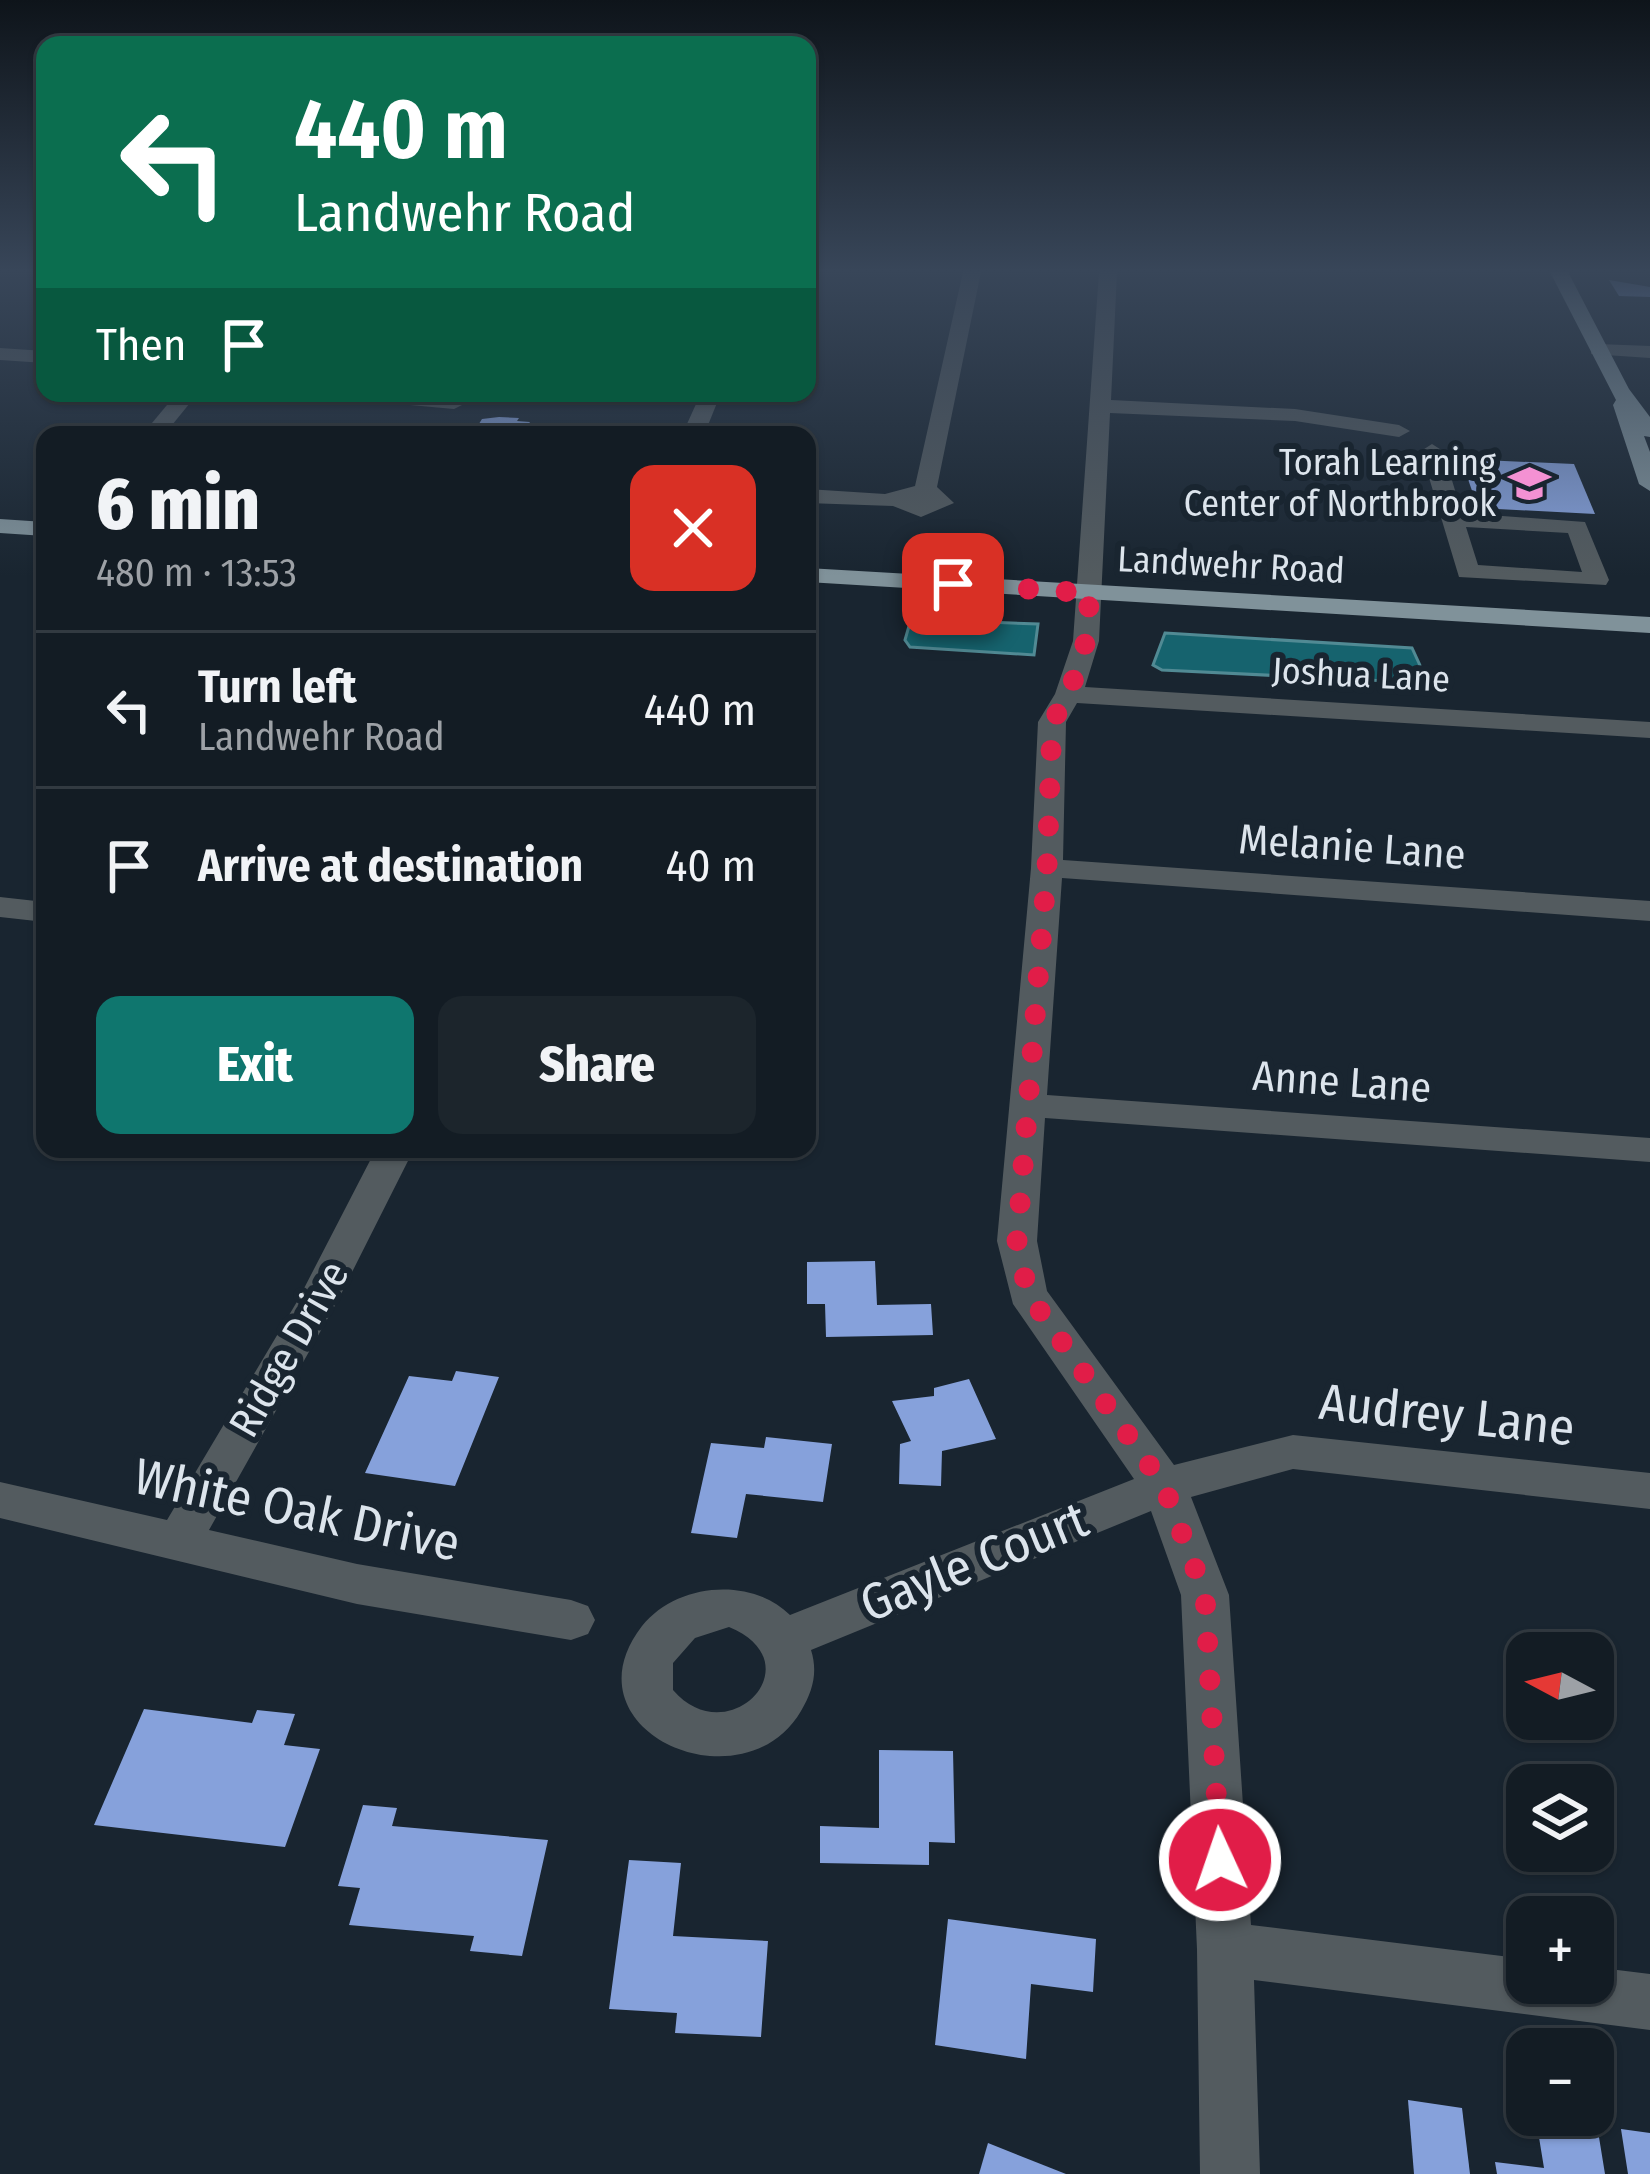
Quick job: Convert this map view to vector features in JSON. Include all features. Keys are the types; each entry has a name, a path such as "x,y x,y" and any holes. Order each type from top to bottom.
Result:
{"main road":[{"path":"1610,373 1650,431"},
{"path":"1619,390 1650,484"},
{"path":"0,526 36,528"},
{"name":"Landwehr Road","path":"816,576 1650,625"},
{"path":"1615,623 1650,635"}],"street":[{"path":"816,496 895,499 921,510 940,508 941,499 926,490 951,373"},
{"path":"1102,373 1086,641 1069,694 1052,722 1047,868 1017,1241 1028,1294 1164,1486 1205,1595 1226,1949 1230,2174"},
{"path":"160,426 180,402"},
{"path":"419,402 439,412 458,402"},
{"path":"1100,406 1294,415 1399,431 1424,428 1445,444 1452,520 1468,572 1597,580 1577,527 1452,520"},
{"name":"Joshua Lane","path":"1069,694 1650,730"},
{"name":"Melanie Lane","path":"1047,868 1650,911"},
{"path":"0,907 36,911"},
{"name":"Anne Lane","path":"1028,1105 1650,1150"},
{"name":"Ridge Drive","path":"176,1545 308,1318 390,1158"},
{"name":"Audrey Lane","path":"1164,1486 1293,1452 1650,1491"},
{"name":"Gayle Court","path":"784,1639 1164,1486"},
{"name":"White Oak Drive","path":"0,1500 176,1545 396,1592 571,1620"},
{"path":"1226,1949 1650,2002"}],"water":[{"path":"911,619 1038,624 1034,655 910,647 905,640"},
{"path":"1165,633 1412,648 1428,683 1162,670 1153,665"}],"building":[{"path":"482,419 530,422 527,426 478,426"},
{"path":"1461,459 1574,464 1595,514 1478,508"},
{"path":"875,1261 877,1305 931,1304 933,1335 826,1337 825,1304 807,1304 807,1262"},
{"path":"456,1371 499,1377 455,1486 365,1473 409,1376 452,1381"},
{"path":"969,1379 996,1439 942,1451 941,1486 899,1484 900,1444 911,1441 892,1401 934,1396 934,1388"},
{"path":"766,1437 832,1444 823,1502 746,1494 737,1538 691,1533 711,1443 764,1448"},
{"path":"144,1709 252,1723 257,1710 295,1714 284,1745 320,1749 285,1847 94,1825"},
{"path":"879,1750 953,1751 955,1843 929,1842 929,1865 820,1863 820,1826 879,1828"},
{"path":"363,1805 397,1808 392,1826 548,1840 522,1956 470,1951 474,1936 349,1925 360,1888 338,1886"},
{"path":"629,1860 681,1863 673,1936 768,1941 761,2037 675,2033 677,2013 609,2009"},
{"path":"948,1919 1096,1939 1093,1992 1031,1984 1026,2059 935,2045"},
{"path":"1408,2100 1462,2108 1470,2174 1414,2174"},
{"path":"1621,2129 1650,2133 1650,2174 1628,2174"},
{"path":"1539,2136 1599,2136 1605,2174 1497,2174 1495,2162 1544,2168"},
{"path":"988,2143 1066,2174 979,2174"}],"place":[{"name":"Torah Learning Center of Northbrook","path":"1530,484"}],"route":[{"path":"953,584 1090,593 1086,641 1069,694 1052,722 1047,868 1017,1241 1028,1294 1164,1486 1205,1595 1220,1860"}]}
